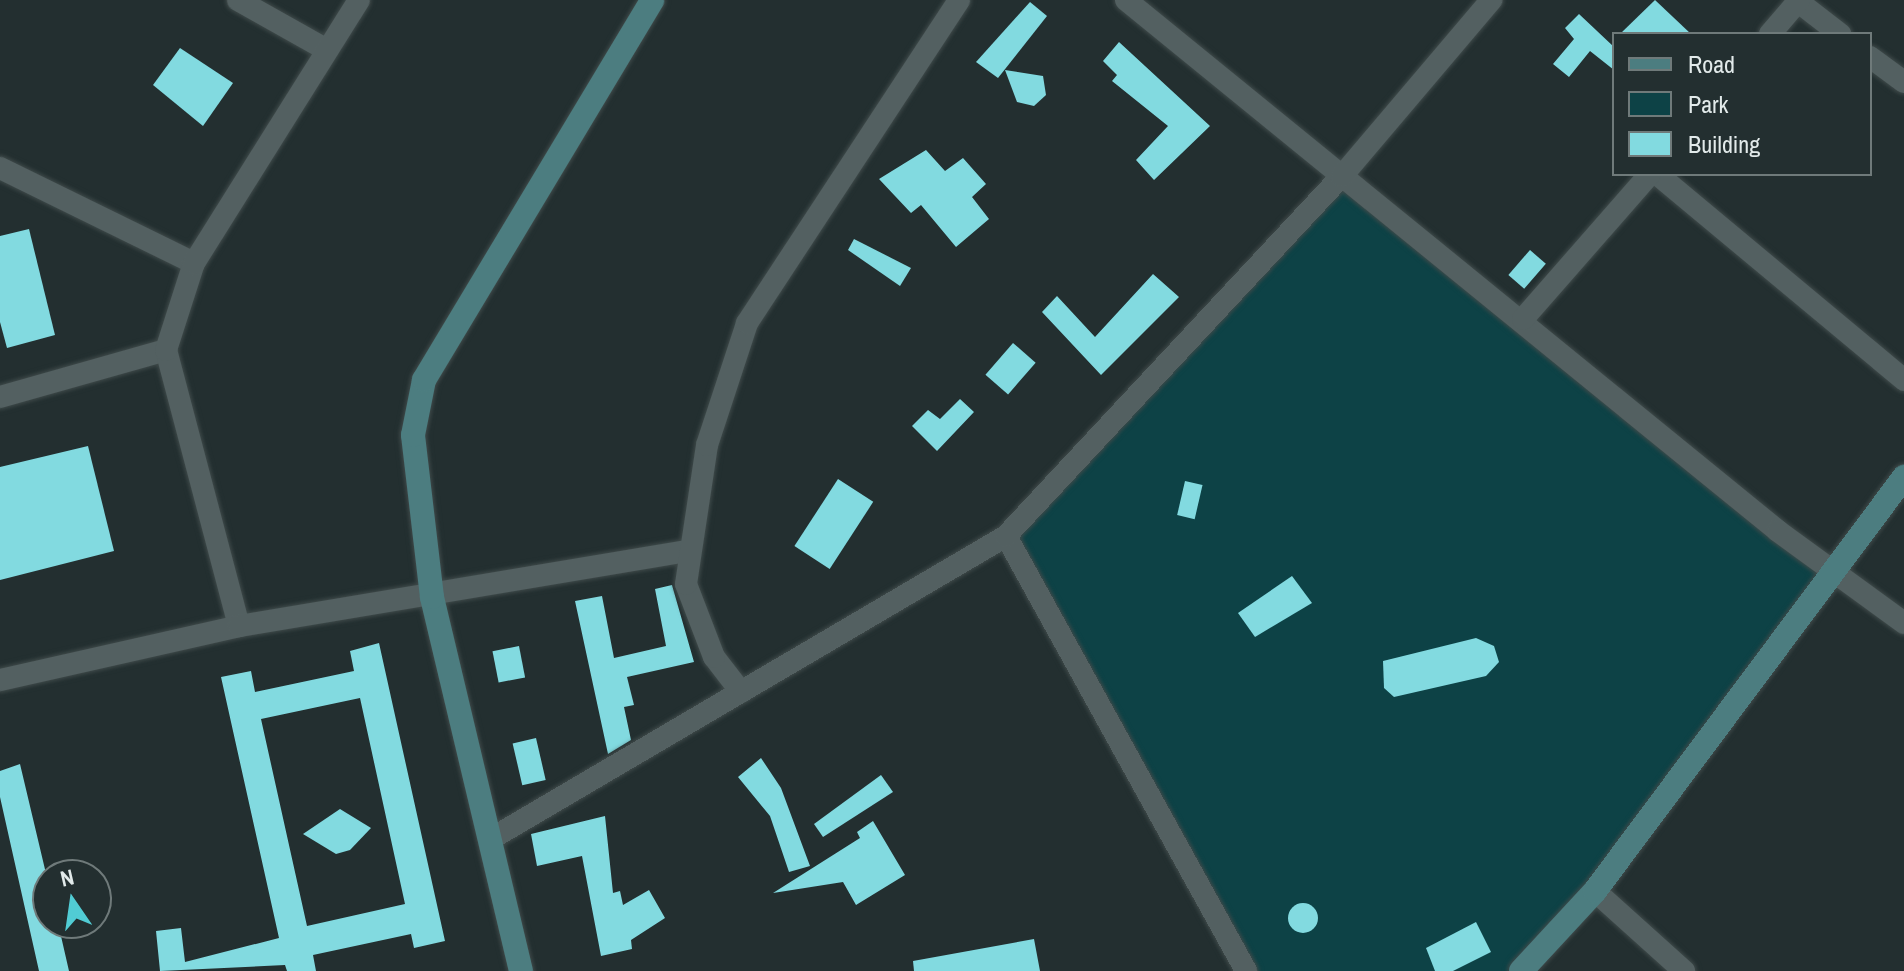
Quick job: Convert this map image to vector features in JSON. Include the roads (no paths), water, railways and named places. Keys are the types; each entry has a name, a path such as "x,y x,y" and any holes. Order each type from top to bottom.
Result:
{"street":[{"path":"238,0 327,50"},
{"path":"239,626 166,350 194,263 359,0"},
{"path":"521,971 494,837 432,597 413,435 424,380 652,0"},
{"path":"741,692 714,657 686,584 707,445 747,323 959,0"},
{"path":"1126,0 1831,570 1904,623"},
{"path":"494,837 1006,536 1342,176 1491,0"},
{"path":"1772,32 1798,1 1837,32"},
{"path":"1872,58 1904,82"},
{"path":"0,168 194,263"},
{"path":"1523,319 1648,176"},
{"path":"1659,176 1904,380"},
{"path":"0,397 166,350"},
{"path":"1521,971 1595,891 1831,570 1904,477"},
{"path":"1006,536 1246,971"},
{"path":"0,680 239,626 432,597 689,551"},
{"path":"1595,891 1684,971"}]}
